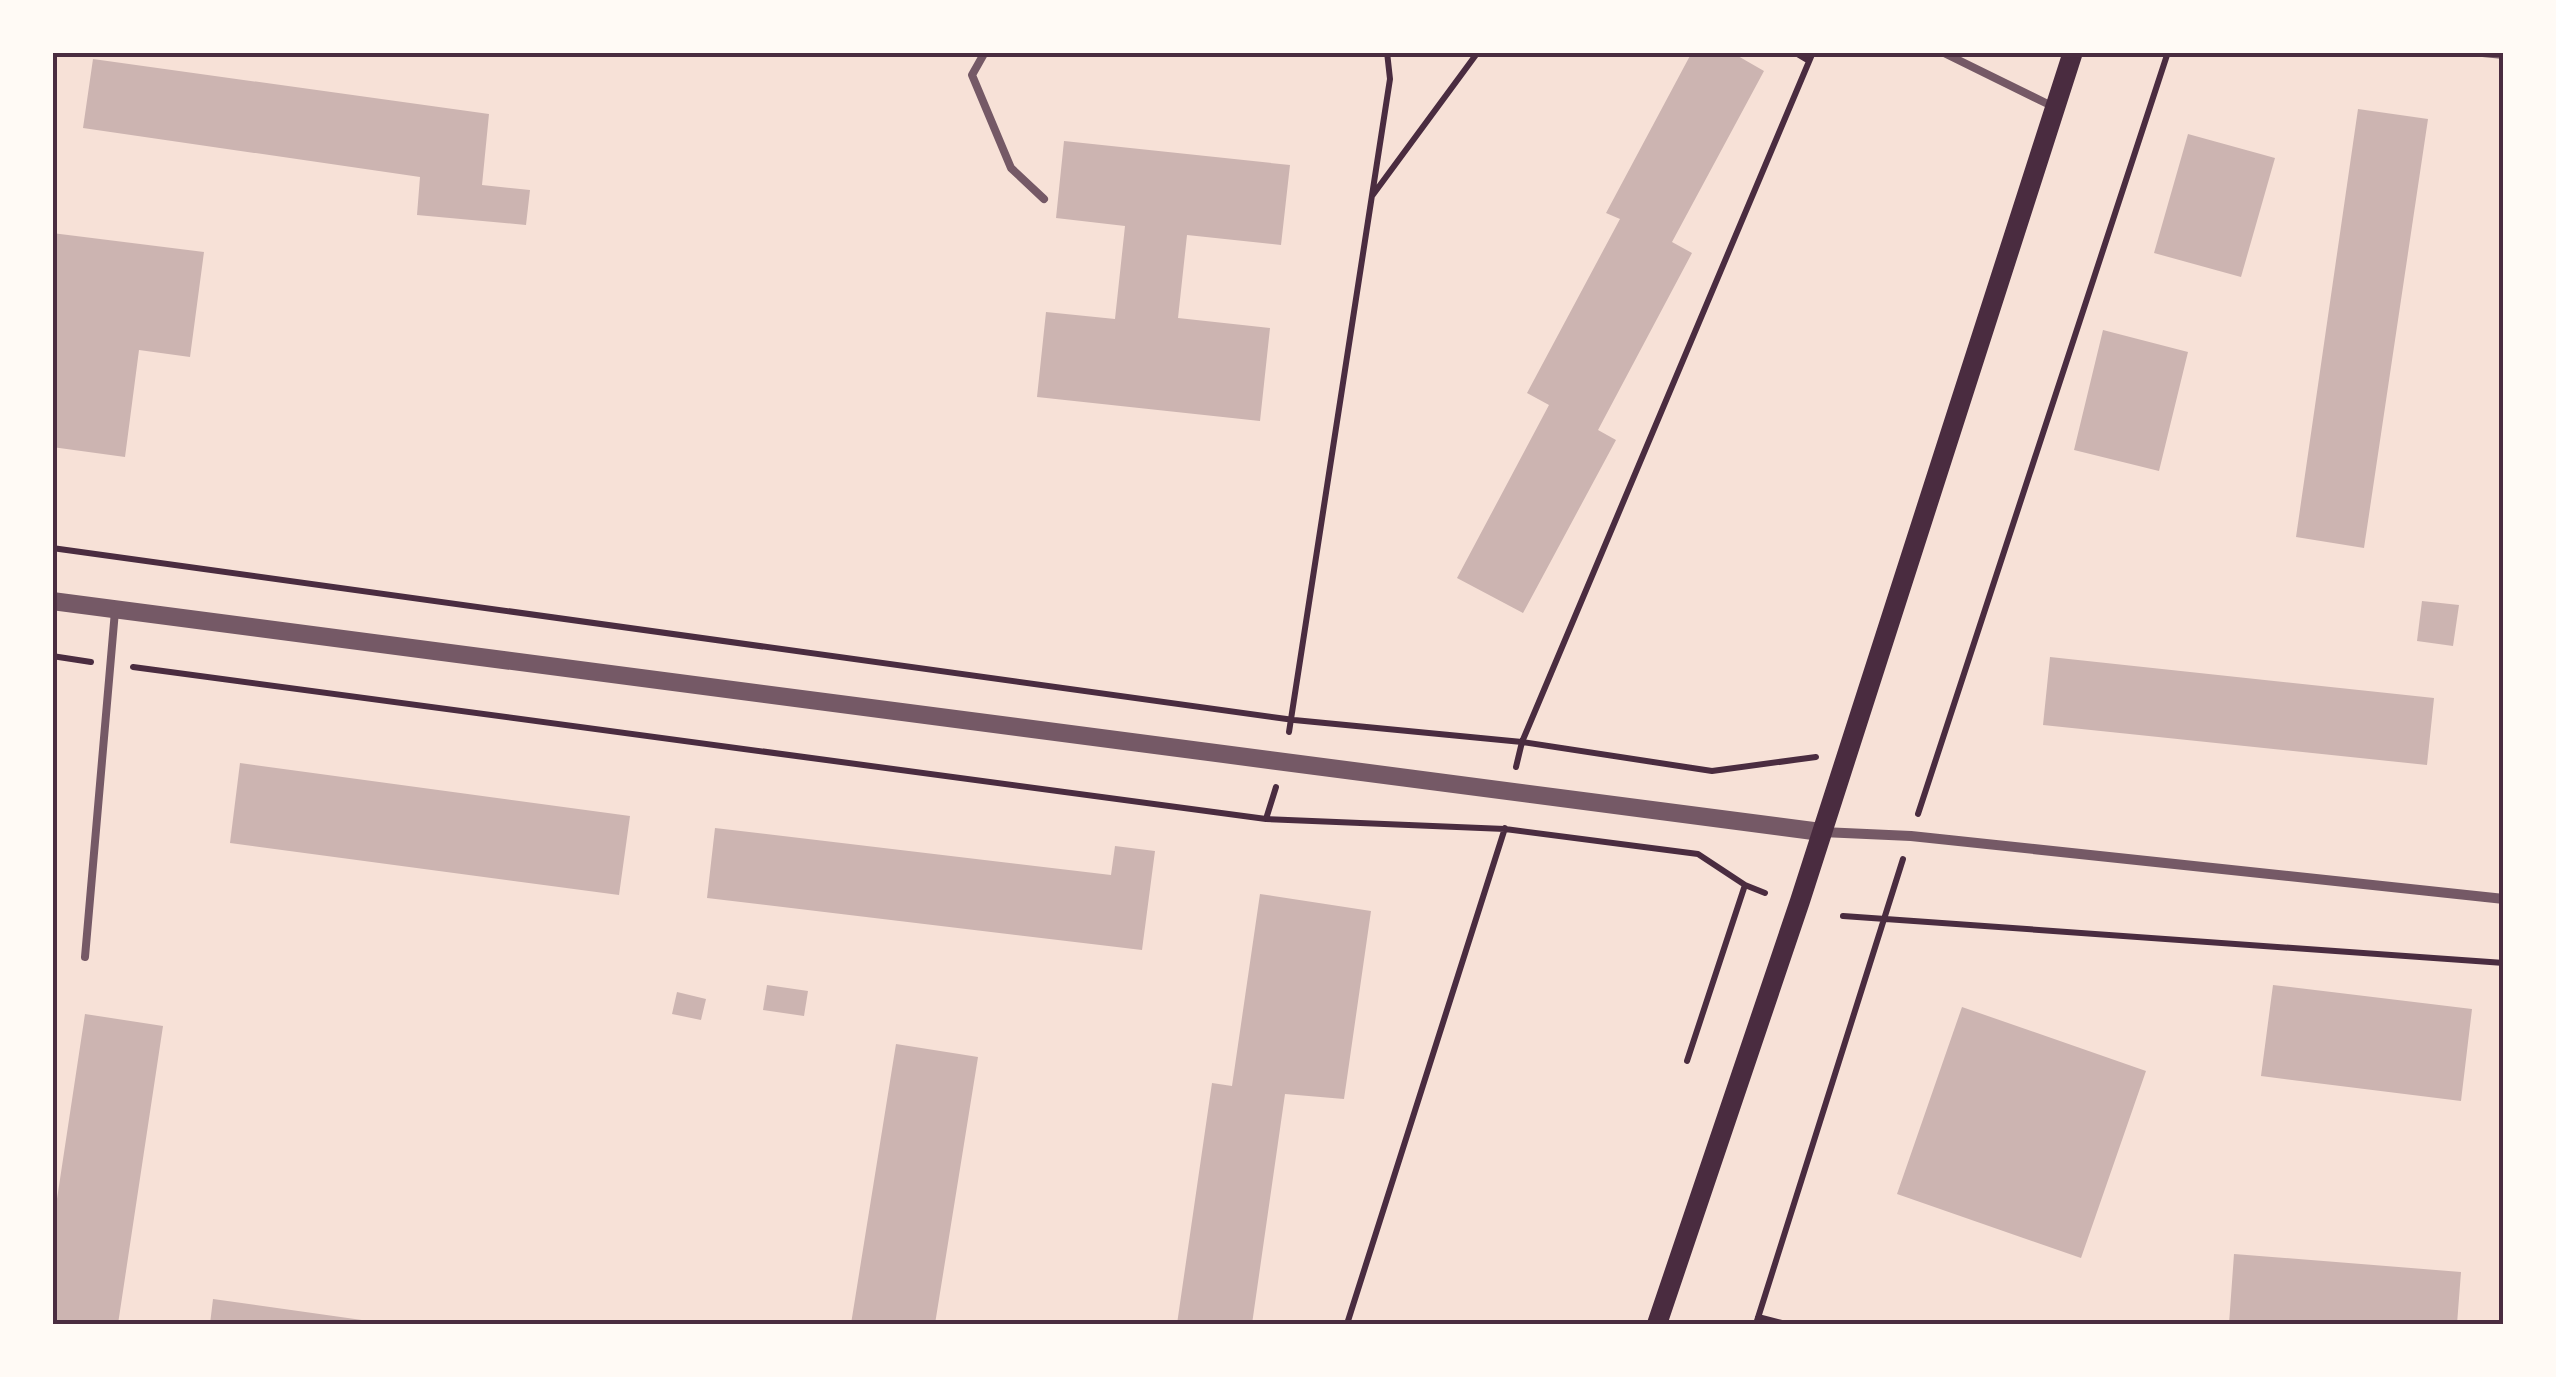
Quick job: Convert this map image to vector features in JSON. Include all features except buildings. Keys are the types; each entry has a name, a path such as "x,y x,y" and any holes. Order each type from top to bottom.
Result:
{"main road":[{"path":"1657,1324 1821,832 2072,52"}],"street":[{"path":"52,601 1194,751 1510,788 1821,832 1911,836 2504,899"}],"lane":[{"path":"985,52 972,75 1011,168 1044,199"},
{"path":"1942,52 2054,107"},
{"path":"2472,52 2504,56"},
{"path":"86,957 114,610"}],"path":[{"path":"1289,732 1294,720 1390,80 1387,52"},
{"path":"1371,198 1478,52"},
{"path":"1794,52 1809,61"},
{"path":"1347,1324 1505,829 1522,742 1813,52"},
{"path":"1786,1324 1757,1321 1882,920 2168,52"},
{"path":"52,548 1294,720 1522,742 1712,771 1846,753"},
{"path":"52,656 1266,819 1505,829 1698,854 1744,885 1765,892"},
{"path":"1266,819 1278,781"},
{"path":"1687,1061 1744,885"},
{"path":"1844,916 2504,962"}]}
